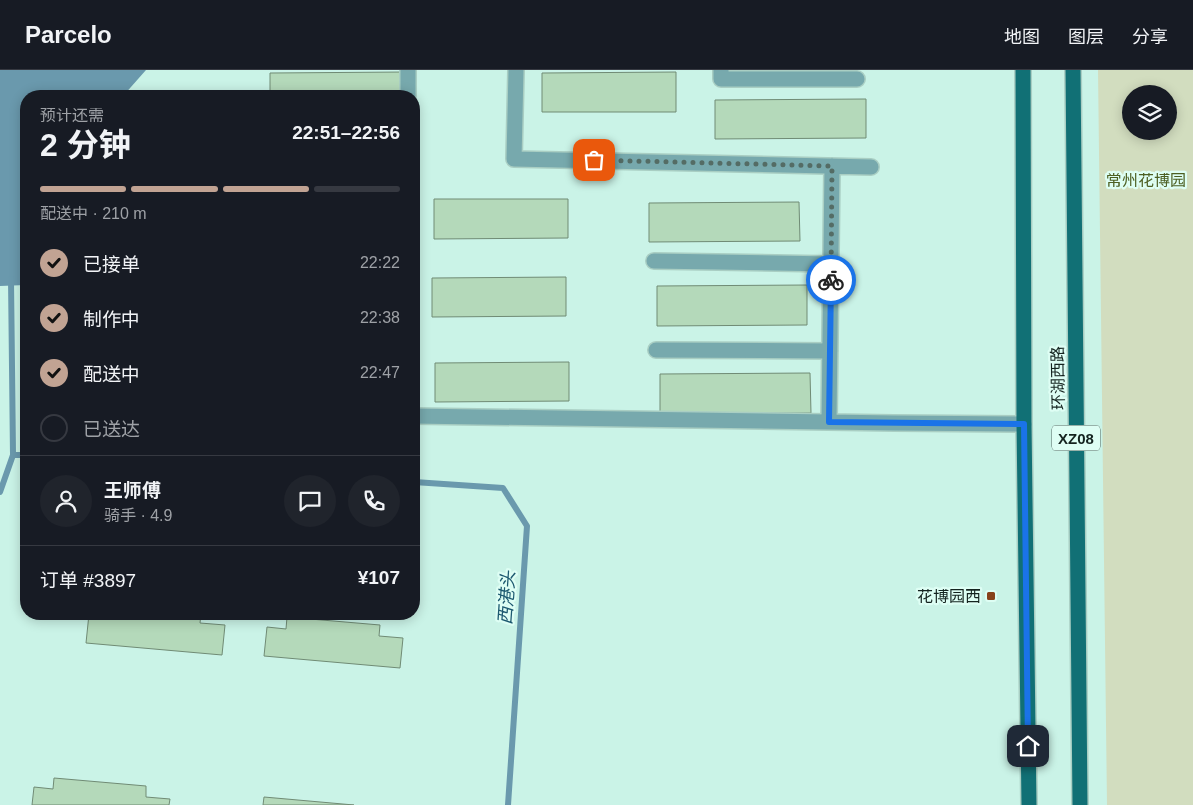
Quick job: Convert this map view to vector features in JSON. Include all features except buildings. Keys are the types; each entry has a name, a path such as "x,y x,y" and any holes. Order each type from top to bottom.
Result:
{"main road":[{"name":"环湖西路","path":"1023,70 1024,424 1029,805"},
{"name":"环湖西路","path":"1073,70 1080,805"}],"lane":[{"path":"408,70 408,90"},
{"path":"516,70 514,159 872,167"},
{"path":"721,70 721,79 857,79"},
{"path":"829,422 832,166"},
{"path":"654,261 831,264"},
{"path":"656,350 830,351"},
{"path":"420,416 1024,424"}],"green space":[{"name":"常州花博园","path":"1098,70 1193,70 1193,805 1107,805"}],"water":[{"path":"0,70 146,70 128,90 20,90 20,285 0,286"}],"waterway":[{"path":"0,492 13,455 11,279"},
{"name":"西港头","path":"13,455 20,455"},
{"name":"西港头","path":"420,482 503,488 527,526 508,805"}],"way so far":[{"path":"594,160 832,166 831,280"}],"place":[{"name":"花博园西","path":"991,596"}],"route":[{"path":"831,280 829,422 1024,424 1028,746"}]}
